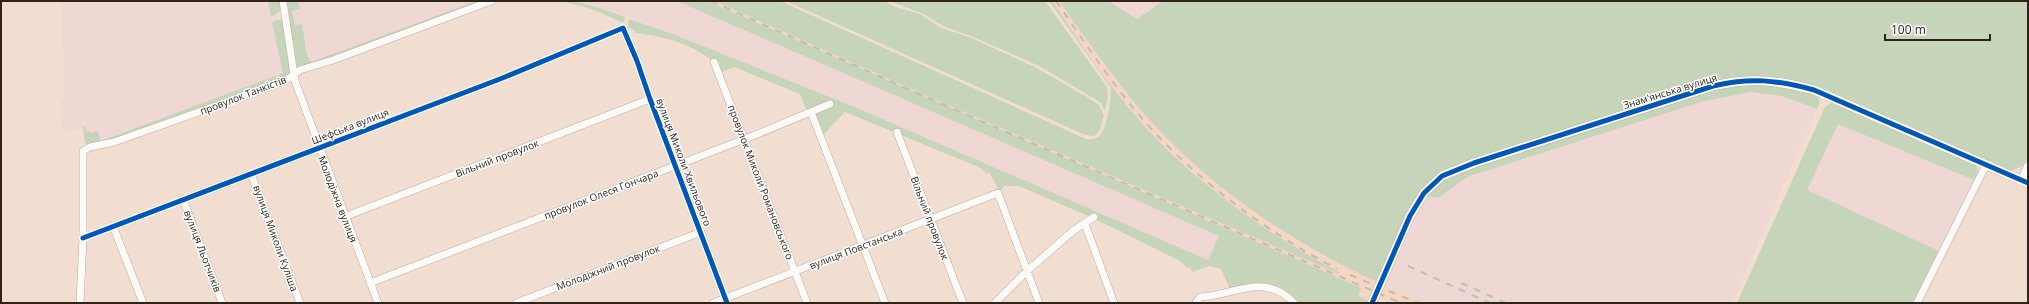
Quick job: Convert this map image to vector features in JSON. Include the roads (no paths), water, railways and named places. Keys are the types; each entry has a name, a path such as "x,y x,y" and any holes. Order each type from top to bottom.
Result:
{"street":[{"name":"Молодіжна вулиця","path":"283,1 293,75 344,217 378,303"},
{"name":"провулок Танкістів","path":"83,238 83,151 90,147 114,142 254,93 293,75 300,70 333,60 491,1"},
{"name":"вулиця Миколи Хвильового","path":"623,28 638,61 650,99 726,301"},
{"name":"Шефська вулиця","path":"83,238 318,147 500,79 623,28"},
{"name":"провулок Миколи Романовського","path":"714,62 807,303"},
{"name":"Знам'янська вулиця","path":"1372,303 1417,204 1429,186 1442,176 1474,163 1713,86 1733,81 1770,80 1814,90 2025,182"},
{"name":"Вільний провулок","path":"344,217 650,99"},
{"name":"провулок Олеся Гончара","path":"370,283 675,166 830,104"},
{"path":"811,112 885,303"},
{"name":"Вільний провулок","path":"897,132 963,303"},
{"path":"1917,303 1986,165"},
{"path":"2025,182 2028,167"},
{"name":"вулиця Миколи Куліша","path":"251,174 300,303"},
{"name":"вулиця Повстанська","path":"713,303 726,301 795,271 998,193 1027,271"},
{"name":"вулиця Льотчиків","path":"183,199 222,303"},
{"path":"995,303 1027,271 1074,230 1094,217"},
{"path":"1085,224 1114,303"},
{"path":"113,226 143,303"},
{"name":"Молодіжний провулок","path":"516,303 701,232"},
{"path":"80,303 83,238"},
{"path":"1027,271 1039,303"},
{"path":"1196,303 1200,297 1213,296 1242,288 1252,287 1282,293 1294,303"}],"railway":[{"path":"711,1 919,94 1401,303"},
{"path":"1056,1 1094,56 1134,109 1177,155 1202,178 1255,219 1282,237 1337,269"},
{"path":"1408,266 1490,303"},
{"path":"1350,275 1418,303"},
{"path":"1461,283 1506,303"}]}
